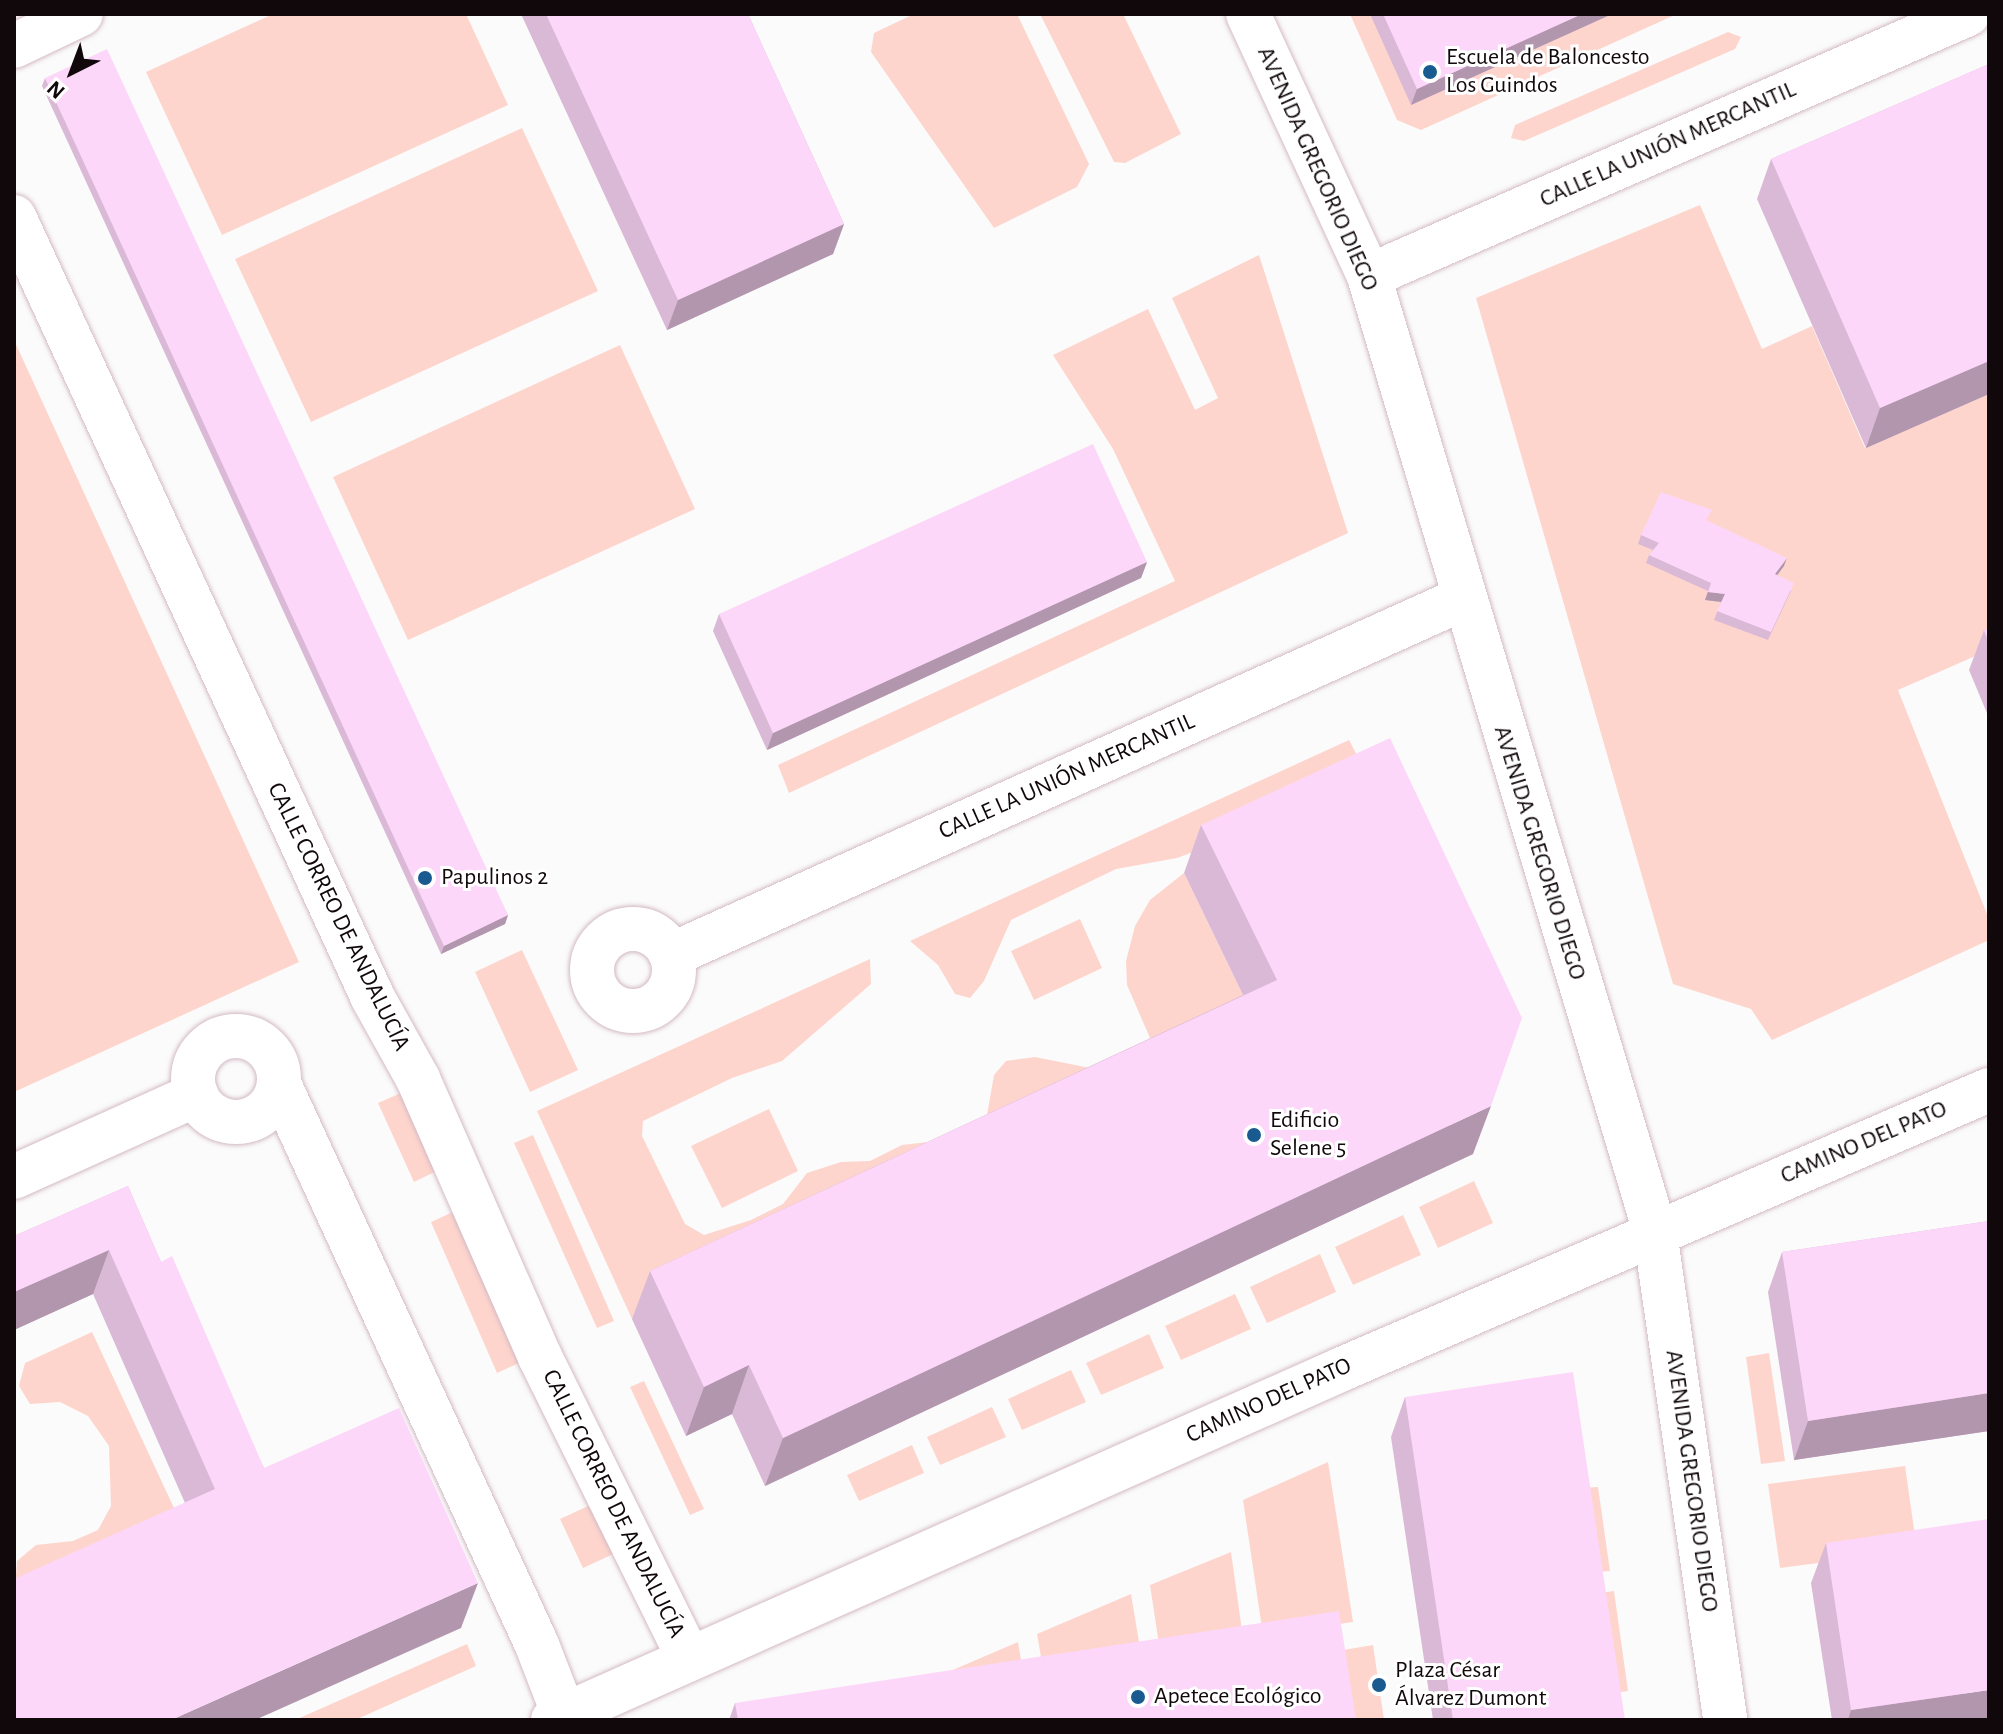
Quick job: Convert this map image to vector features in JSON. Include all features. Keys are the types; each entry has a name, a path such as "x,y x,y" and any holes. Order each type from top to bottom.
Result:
{"street":[{"path":"14,46 81,14"},
{"name":"AVENIDA GREGORIO DIEGO","path":"1248,14 1369,276 1462,599 1655,1232 1725,1720"},
{"name":"CALLE LA UNIÓN MERCANTIL","path":"1369,276 1968,14"},
{"name":"CALLE CORREO DE ANDALUCÍA","path":"14,217 373,998 418,1079 540,1357 689,1658"},
{"name":"CALLE LA UNIÓN MERCANTIL","path":"671,955 1462,599"},
{"path":"279,1084 265,1112 242,1121 218,1119 196,1095 193,1076 198,1058 228,1036 260,1044 271,1055 279,1084 537,1645 558,1718"},
{"name":"CAMINO DEL PATO","path":"558,1718 1655,1232 1989,1090"},
{"path":"14,1177 196,1095"}],"shaded area":[{"path":"273,14 466,14 508,105 222,235 146,72"},
{"path":"914,14 1017,14 1089,164 1077,187 994,228 871,52 874,33"},
{"path":"1040,14 1123,14 1181,134 1125,163 1114,162"},
{"name":"Escuela de Baloncesto Los Guindos","path":"1350,14 1677,14 1421,130 1397,120"},
{"path":"1728,32 1741,37 1735,49 1524,141 1511,138 1515,125"},
{"path":"522,128 598,291 311,422 235,259"},
{"path":"1700,205 1762,349 1812,326 1865,448 1989,394 1989,650 1898,690 1989,919 1989,940 1772,1040 1751,1009 1673,984 1476,298"},
{"path":"1259,255 1348,533 789,793 778,765 1175,581 1113,449 1053,355 1148,309 1195,410 1218,398 1172,298"},
{"path":"14,340 299,962 14,1092"},
{"path":"620,345 695,509 408,640 333,477"},
{"path":"1349,740 1373,786 1177,858 1116,869 1011,920 984,981 970,998 955,994 938,965 910,941"},
{"path":"1184,873 1259,1028 632,1319 537,1111 870,959 871,984 782,1061 732,1078 643,1121 642,1136 685,1224 704,1235 751,1220 783,1204 807,1173 841,1162 870,1161 902,1145 946,1140 987,1115 994,1075 1006,1061 1035,1057 1100,1070 1146,1050 1150,1038 1127,985 1126,961 1135,926 1150,900"},
{"path":"1080,919 1102,968 1034,1000 1011,951"},
{"path":"522,950 578,1070 530,1092 475,972"},
{"path":"410,1089 445,1167 414,1182 378,1103"},
{"path":"769,1109 798,1171 722,1208 691,1146"},
{"path":"533,1135 614,1321 597,1328 514,1143"},
{"path":"1474,1181 1493,1223 1438,1248 1419,1207"},
{"path":"464,1207 532,1357 497,1373 431,1222"},
{"path":"1403,1215 1421,1255 1353,1285 1335,1247"},
{"path":"1320,1254 1336,1292 1267,1323 1250,1287"},
{"path":"1235,1294 1251,1329 1181,1360 1165,1326"},
{"path":"92,1332 188,1538 14,1604 17,1561 36,1545 73,1541 98,1530 111,1506 109,1446 88,1416 60,1402 30,1404 19,1386 25,1363"},
{"path":"1149,1334 1164,1368 1101,1395 1086,1363"},
{"path":"1769,1353 1785,1461 1761,1464 1746,1357"},
{"path":"1071,1370 1086,1402 1022,1430 1008,1399"},
{"path":"644,1381 704,1509 690,1515 630,1387"},
{"path":"992,1407 1006,1437 940,1465 927,1437"},
{"path":"912,1445 924,1473 859,1501 847,1475"},
{"path":"1328,1462 1353,1622 1263,1635 1243,1500"},
{"path":"1905,1466 1917,1550 1780,1568 1768,1484"},
{"path":"1598,1487 1610,1571 1596,1572 1583,1488"},
{"path":"599,1501 622,1550 583,1568 560,1519"},
{"path":"1231,1552 1243,1638 1160,1651 1150,1585"},
{"path":"1614,1591 1628,1691 1614,1693 1599,1593"},
{"path":"1131,1594 1141,1654 1043,1668 1037,1634"},
{"path":"1018,1642 1023,1672 934,1678"},
{"path":"467,1644 476,1666 355,1720 295,1720"},
{"path":"1373,1645 1384,1720 1354,1720 1343,1650"}],"building":[{"path":"546,14 748,14 844,224 678,300"},
{"path":"1383,14 1582,14 1417,89"},
{"path":"107,49 508,915 444,946 45,78"},
{"path":"1989,64 1989,361 1880,408 1771,159"},
{"path":"1093,444 1147,562 773,733 719,614"},
{"path":"1661,492 1712,510 1706,520 1787,558 1775,574 1794,583 1771,632 1717,611 1725,594 1708,592 1711,583 1649,555 1659,543 1641,535"},
{"name":"Edificio Selene 5","path":"1390,738 1522,1018 1491,1106 783,1438 749,1365 704,1387 650,1271 1277,980 1201,825"},
{"path":"128,1186 161,1262 172,1256 264,1468 399,1408 478,1583 171,1720 14,1720 14,1579 215,1489 109,1250 14,1292 14,1236"},
{"path":"1989,1221 1989,1393 1808,1421 1782,1252"},
{"path":"1573,1372 1625,1720 1453,1720 1405,1397"},
{"path":"1989,1519 1989,1690 1851,1710 1826,1543"},
{"path":"1339,1611 1356,1720 738,1720 735,1703"}],"place":[{"name":"Escuela de Baloncesto Los Guindos","path":"1430,72"},
{"name":"Papulinos 2","path":"425,878"},
{"name":"Edificio Selene 5","path":"1254,1135"},
{"name":"Plaza César Álvarez Dumont","path":"1379,1685"},
{"name":"Apetece Ecológico","path":"1138,1697"}]}
